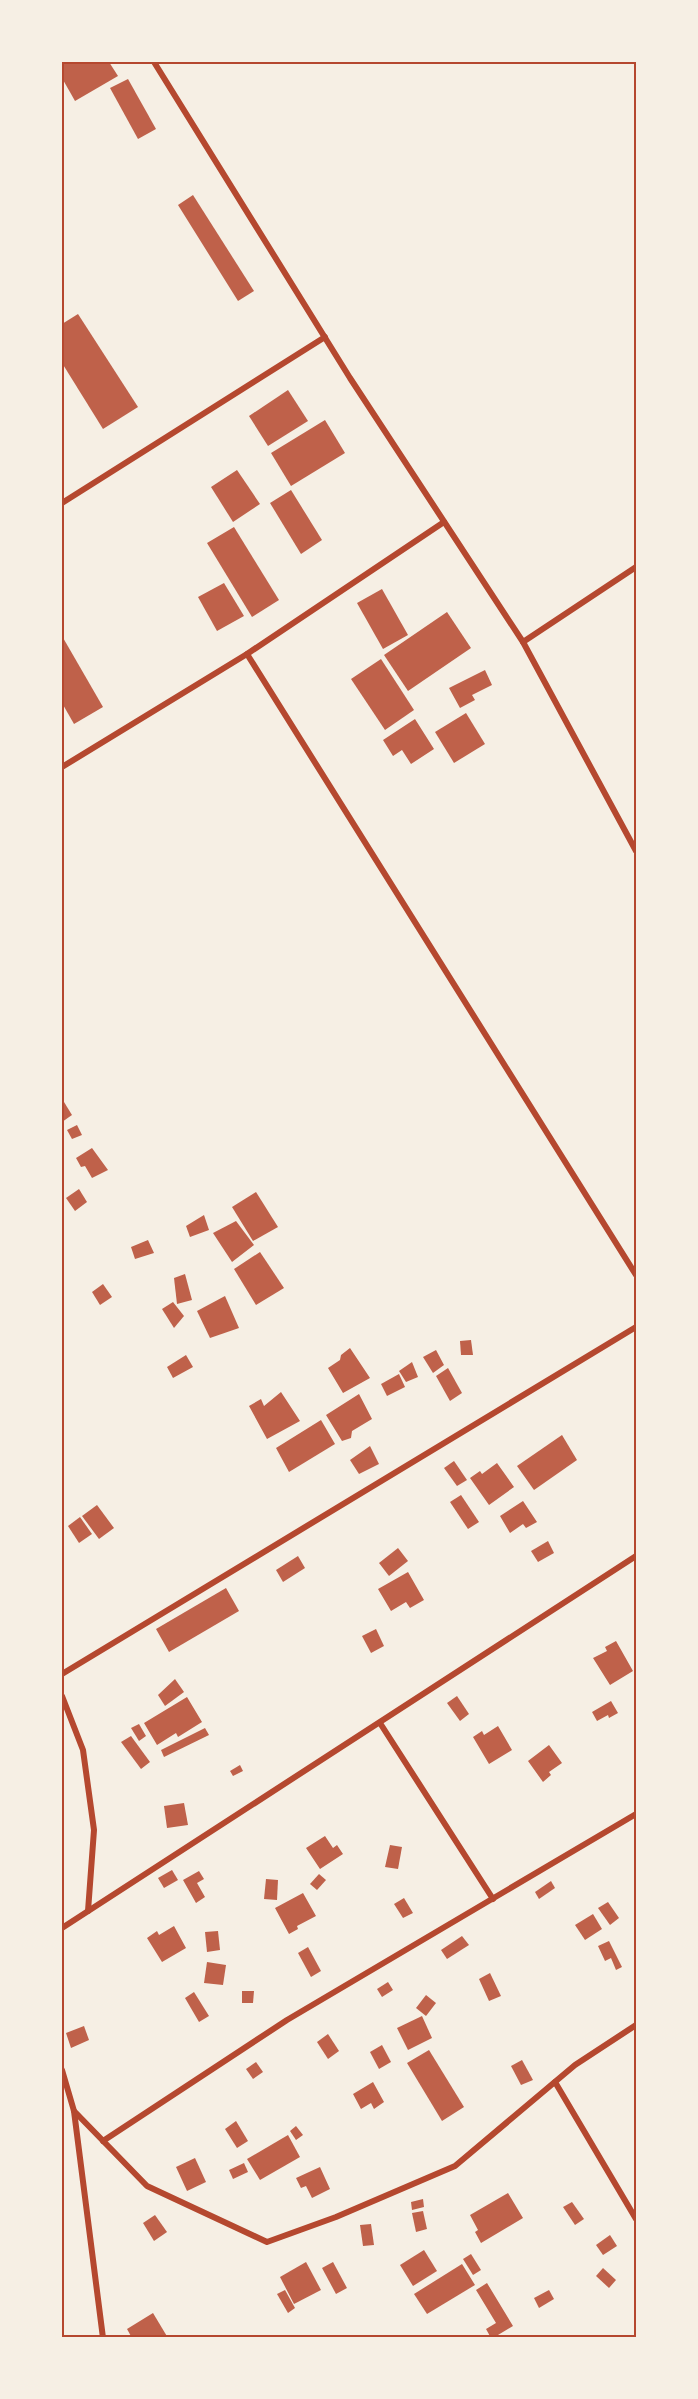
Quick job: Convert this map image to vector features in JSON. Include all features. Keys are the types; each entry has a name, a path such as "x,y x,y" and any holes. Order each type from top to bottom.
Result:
{"street":[{"path":"154,62 325,337 523,642 636,851"},
{"path":"62,503 325,337"},
{"path":"62,766 247,654 444,522"},
{"path":"523,642 636,567"},
{"path":"247,654 636,1275"},
{"path":"62,1674 636,1327"},
{"path":"62,1928 636,1557"},
{"path":"62,1696 83,1750 94,1830 88,1911"},
{"path":"380,1722 493,1899"},
{"path":"103,2141 287,2020 636,1814"},
{"path":"74,2111 147,2186 267,2242 336,2217 455,2166 575,2065 636,2025"},
{"path":"62,2070 74,2111 103,2337"},
{"path":"555,2082 636,2218"}],"building":[{"path":"62,62 109,62 118,76 75,101 62,78"},
{"path":"128,79 156,129 138,139 110,88"},
{"path":"193,195 254,291 238,301 178,205"},
{"path":"78,314 138,407 103,429 62,363 62,324"},
{"path":"288,390 308,421 268,446 249,416"},
{"path":"325,420 345,453 291,486 271,453"},
{"path":"237,470 260,504 233,522 211,487"},
{"path":"291,490 322,540 301,554 270,503"},
{"path":"234,527 279,600 252,617 207,543"},
{"path":"224,583 244,616 217,631 198,597"},
{"path":"382,589 408,635 383,649 357,603"},
{"path":"447,612 471,648 408,691 384,655"},
{"path":"62,636 103,707 74,724 62,703"},
{"path":"381,659 414,710 385,730 351,679"},
{"path":"485,670 492,685 472,695 475,700 460,708 449,688"},
{"path":"466,713 485,744 454,763 435,732"},
{"path":"415,719 434,749 411,764 402,750 393,756 383,740"},
{"path":"64,1102 72,1115 62,1122 62,1104"},
{"path":"77,1125 82,1135 72,1139 67,1130"},
{"path":"92,1148 108,1170 92,1178 85,1166 81,1167 76,1158"},
{"path":"79,1189 87,1202 75,1211 66,1198"},
{"path":"256,1192 278,1227 253,1241 232,1207"},
{"path":"204,1215 209,1230 190,1237 186,1226"},
{"path":"236,1221 254,1245 232,1262 213,1233"},
{"path":"148,1240 154,1253 135,1259 131,1247"},
{"path":"260,1252 284,1288 256,1305 234,1269"},
{"path":"185,1274 192,1300 177,1304 174,1278"},
{"path":"103,1284 112,1297 100,1305 92,1292"},
{"path":"225,1296 239,1328 210,1338 197,1311"},
{"path":"173,1302 184,1316 174,1328 162,1309"},
{"path":"471,1340 473,1355 461,1355 460,1341"},
{"path":"350,1348 370,1378 343,1393 328,1368 340,1360 341,1355"},
{"path":"436,1350 444,1365 433,1373 423,1357"},
{"path":"186,1355 193,1367 173,1378 167,1367"},
{"path":"412,1362 418,1377 406,1382 399,1371"},
{"path":"448,1368 462,1393 450,1401 436,1376"},
{"path":"399,1374 405,1387 387,1396 381,1384"},
{"path":"281,1392 300,1421 267,1439 249,1406 261,1399 264,1406"},
{"path":"359,1394 372,1419 352,1431 351,1438 342,1441 326,1415"},
{"path":"321,1420 335,1444 289,1472 276,1448"},
{"path":"562,1435 577,1460 534,1490 517,1466"},
{"path":"370,1446 379,1464 359,1474 350,1460"},
{"path":"454,1461 467,1480 457,1486 444,1468"},
{"path":"497,1463 514,1487 489,1505 470,1478 480,1471 482,1474"},
{"path":"461,1495 479,1522 468,1529 450,1502"},
{"path":"523,1501 537,1522 526,1528 523,1524 510,1533 500,1516"},
{"path":"97,1505 114,1528 99,1539 82,1516"},
{"path":"80,1517 92,1534 79,1543 68,1526"},
{"path":"548,1541 554,1553 538,1562 531,1551"},
{"path":"398,1548 408,1561 389,1576 379,1563"},
{"path":"298,1556 305,1568 283,1582 276,1570"},
{"path":"408,1572 424,1600 410,1608 406,1602 391,1611 378,1589"},
{"path":"226,1588 239,1611 169,1652 156,1629"},
{"path":"376,1629 384,1646 371,1653 362,1636"},
{"path":"616,1641 633,1671 610,1685 593,1658 607,1651 605,1647"},
{"path":"175,1679 184,1692 165,1706 158,1695"},
{"path":"457,1696 469,1714 460,1721 447,1703"},
{"path":"187,1697 202,1722 178,1737 176,1733 157,1745 144,1723"},
{"path":"611,1701 618,1713 597,1721 592,1712"},
{"path":"139,1724 146,1736 139,1741 131,1728"},
{"path":"498,1726 512,1750 489,1764 473,1737 482,1731 484,1735"},
{"path":"205,1728 209,1735 164,1757 161,1750"},
{"path":"131,1736 150,1762 141,1769 121,1742"},
{"path":"549,1745 562,1763 549,1772 551,1775 543,1782 528,1761"},
{"path":"240,1765 243,1771 233,1776 230,1771"},
{"path":"184,1803 188,1825 167,1828 164,1806"},
{"path":"325,1836 333,1848 337,1845 343,1854 320,1869 306,1848"},
{"path":"390,1845 402,1847 398,1869 385,1867"},
{"path":"172,1870 178,1880 164,1888 158,1878"},
{"path":"199,1871 204,1879 197,1883 205,1897 196,1903 183,1880"},
{"path":"319,1874 326,1880 317,1890 310,1884"},
{"path":"266,1879 278,1880 277,1900 264,1899"},
{"path":"551,1881 555,1888 539,1899 535,1892"},
{"path":"303,1893 316,1916 297,1926 298,1929 289,1934 275,1908"},
{"path":"404,1898 413,1913 403,1918 394,1904"},
{"path":"608,1902 619,1918 610,1925 598,1908"},
{"path":"593,1914 602,1929 585,1940 575,1925"},
{"path":"174,1926 186,1948 162,1962 147,1938 157,1931 159,1935"},
{"path":"218,1931 220,1950 207,1952 205,1932"},
{"path":"462,1936 469,1945 447,1959 441,1950"},
{"path":"609,1941 622,1967 616,1970 611,1958 605,1961 598,1946"},
{"path":"308,1947 321,1971 311,1977 298,1953"},
{"path":"207,1962 226,1965 223,1985 204,1983"},
{"path":"490,1973 501,1996 489,2001 479,1979"},
{"path":"388,1982 393,1990 382,1997 377,1989"},
{"path":"242,1991 254,1991 253,2003 242,2003"},
{"path":"194,1992 209,2016 199,2022 185,1998"},
{"path":"426,1995 436,2003 426,2016 416,2008"},
{"path":"422,2016 432,2038 408,2050 397,2028"},
{"path":"84,2026 89,2040 71,2048 66,2033"},
{"path":"328,2034 339,2051 328,2059 317,2042"},
{"path":"382,2045 391,2062 379,2069 370,2052"},
{"path":"429,2050 464,2107 442,2121 407,2063"},
{"path":"522,2060 533,2080 521,2085 511,2066"},
{"path":"256,2062 263,2072 253,2079 246,2069"},
{"path":"373,2082 384,2102 374,2109 371,2103 361,2109 353,2094"},
{"path":"236,2121 248,2141 237,2148 225,2129"},
{"path":"296,2126 303,2135 296,2140 290,2131"},
{"path":"288,2135 300,2157 260,2180 247,2159"},
{"path":"195,2158 206,2182 187,2191 176,2167"},
{"path":"244,2163 248,2172 233,2179 229,2170"},
{"path":"320,2167 330,2189 312,2198 306,2186 301,2188 296,2178"},
{"path":"508,2193 523,2218 481,2243 475,2232 478,2230 470,2215"},
{"path":"423,2199 424,2207 412,2210 411,2202"},
{"path":"572,2202 584,2219 575,2225 563,2207"},
{"path":"423,2211 427,2229 416,2232 412,2213"},
{"path":"155,2215 167,2232 154,2241 143,2223"},
{"path":"371,2224 374,2245 363,2246 360,2225"},
{"path":"610,2235 617,2246 603,2255 596,2245"},
{"path":"424,2250 437,2271 413,2286 400,2265"},
{"path":"471,2254 481,2270 473,2275 463,2259"},
{"path":"306,2262 321,2290 294,2304 280,2277"},
{"path":"333,2262 347,2288 336,2294 322,2268"},
{"path":"462,2264 475,2285 427,2314 414,2294"},
{"path":"603,2268 616,2280 609,2288 596,2276"},
{"path":"487,2283 513,2326 493,2338 486,2329 496,2323 476,2290"},
{"path":"285,2290 295,2308 288,2313 277,2294"},
{"path":"549,2290 554,2299 539,2308 534,2298"},
{"path":"153,2313 168,2338 132,2338 127,2329"}]}
